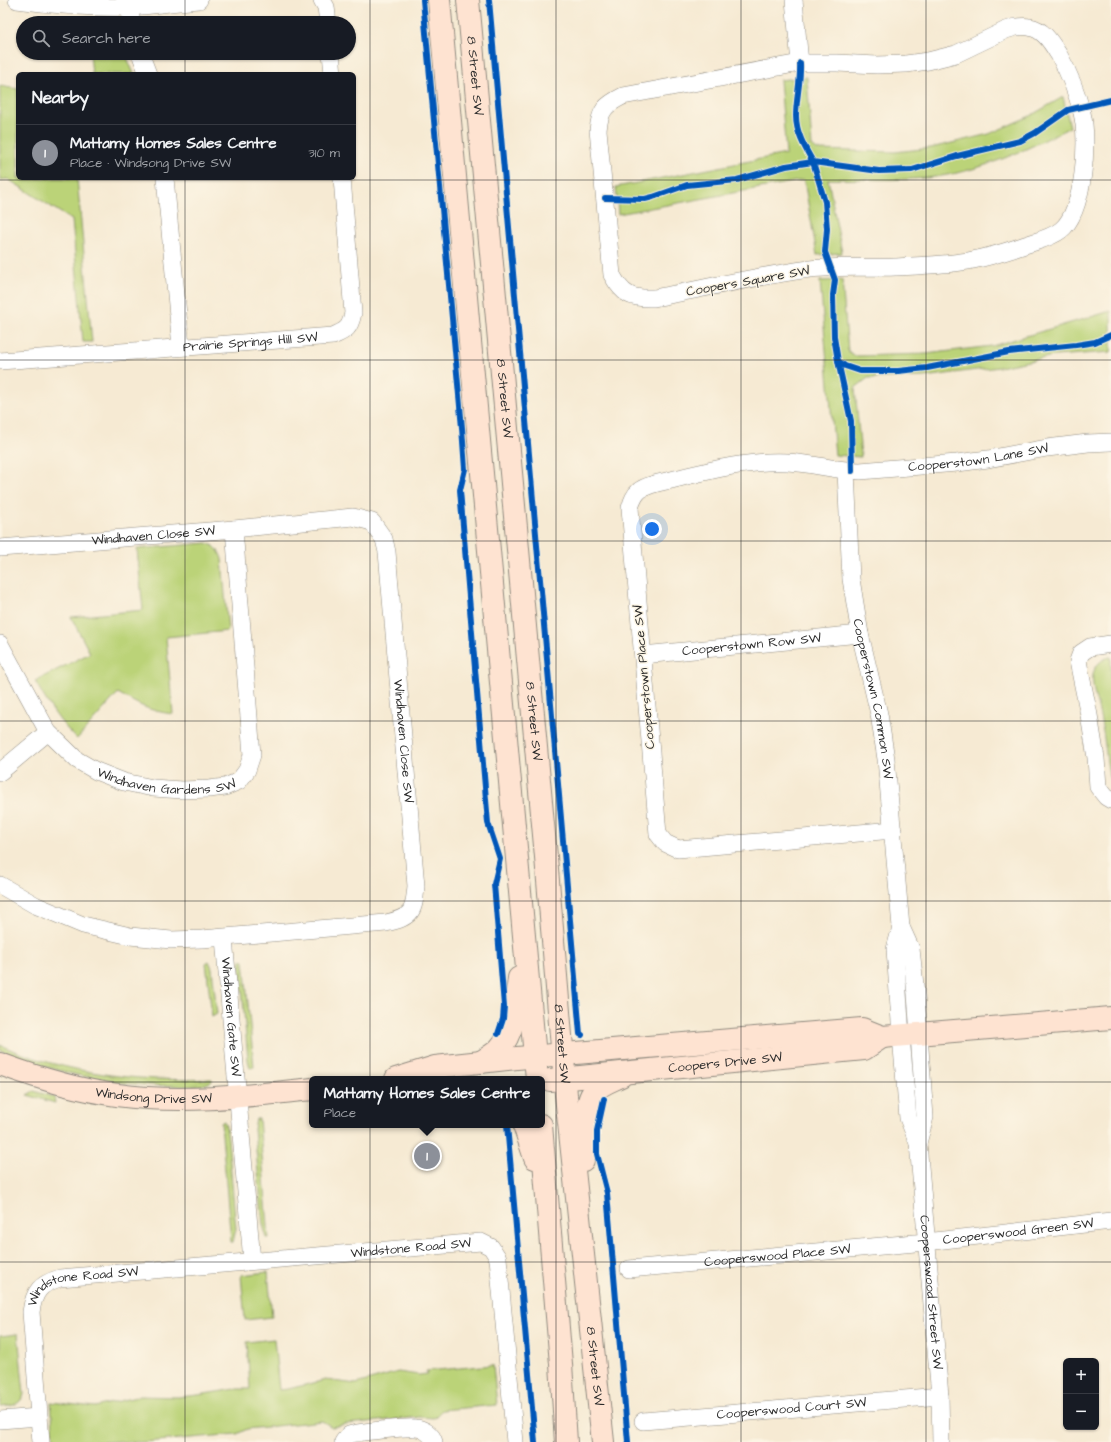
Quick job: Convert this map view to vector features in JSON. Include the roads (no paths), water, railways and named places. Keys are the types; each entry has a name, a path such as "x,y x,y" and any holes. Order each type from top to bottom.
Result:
{"main road":[{"path":"439,0 537,1076"},
{"name":"8 Street SW","path":"468,0 565,1079 603,1442"},
{"path":"481,1062 499,1049 507,1038 513,1022 524,937"},
{"name":"Coopers Drive SW","path":"535,1057 862,1030 900,1036 1111,1018"},
{"name":"Coopers Drive SW","path":"545,1080 864,1049 900,1036"},
{"path":"406,1076 435,1067 535,1057"},
{"name":"Windsong Drive SW","path":"0,1064 40,1079 82,1090 118,1096 167,1098 238,1096 309,1089"},
{"path":"582,1237 583,1157 587,1111 591,1095 602,1085 629,1072"},
{"path":"525,1128 548,1200"},
{"path":"541,1128 566,1442"},
{"path":"561,1364 578,1442"}],"street":[{"path":"17,0 48,4 130,10 199,0"},
{"path":"322,0 326,7 327,16"},
{"path":"794,0 800,64"},
{"name":"Coopers Square SW","path":"1029,26 1041,32 1051,42 1068,71 1083,115 1085,141 1084,167 1075,209 1068,224 1054,235 1007,251 962,262 893,267 844,266 810,269 642,299 630,296 619,288 612,275 598,130 600,117 605,108 613,101 623,96 800,64 906,64 928,61 956,54 1006,30 1016,27 1029,26"},
{"path":"143,60 147,72"},
{"path":"332,60 333,72"},
{"path":"165,180 181,347"},
{"name":"Prairie Springs Hill SW","path":"0,361 332,336 345,331 351,322 353,313 342,180"},
{"name":"Cooperstown Lane SW","path":"846,471 956,463 988,459 1047,448 1111,442"},
{"name":"Cooperstown Place SW","path":"846,471 787,462 763,462 711,470 654,484 640,490 632,499 630,508 658,834 665,843 678,849 893,830"},
{"name":"Cooperstown Common SW","path":"846,471 851,579 860,634 882,730 893,830 901,927 895,949 900,1036"},
{"name":"Windhaven Close SW","path":"0,548 234,529 353,517 372,522 384,539 389,575 416,886 415,904 410,914 400,920 386,923 224,938 171,940 130,936 82,925 35,905 0,885"},
{"name":"Windhaven Gardens SW","path":"0,644 48,732 78,760 96,771 124,782 153,788 182,790 225,787 239,781 247,770 252,755 234,529"},
{"name":"Cooperstown Row SW","path":"643,655 860,634"},
{"path":"1111,644 1090,647 1081,653 1078,661 1096,758 1098,786 1106,797 1111,800"},
{"path":"0,772 48,732"},
{"name":"Windhaven Gate SW","path":"224,938 238,1096"},
{"name":"Cooperswood Street SW","path":"900,1036 908,1118 918,1143 940,1396 941,1442"},
{"path":"238,1096 252,1261"},
{"name":"Cooperswood Green SW","path":"926,1242 1111,1221"},
{"name":"Windstone Road SW","path":"41,1442 31,1312 32,1301 37,1290 46,1282 60,1278 481,1242 491,1247 498,1258 515,1442"},
{"name":"Cooperswood Place SW","path":"629,1269 926,1242"},
{"name":"Cooperswood Court SW","path":"643,1421 940,1396"},
{"path":"0,1420 39,1416"},
{"path":"342,1442 349,1435 416,1428 425,1431 433,1437 434,1442"}],"place":[{"name":"Mattamy Homes Sales Centre","path":"427,1156"}]}
